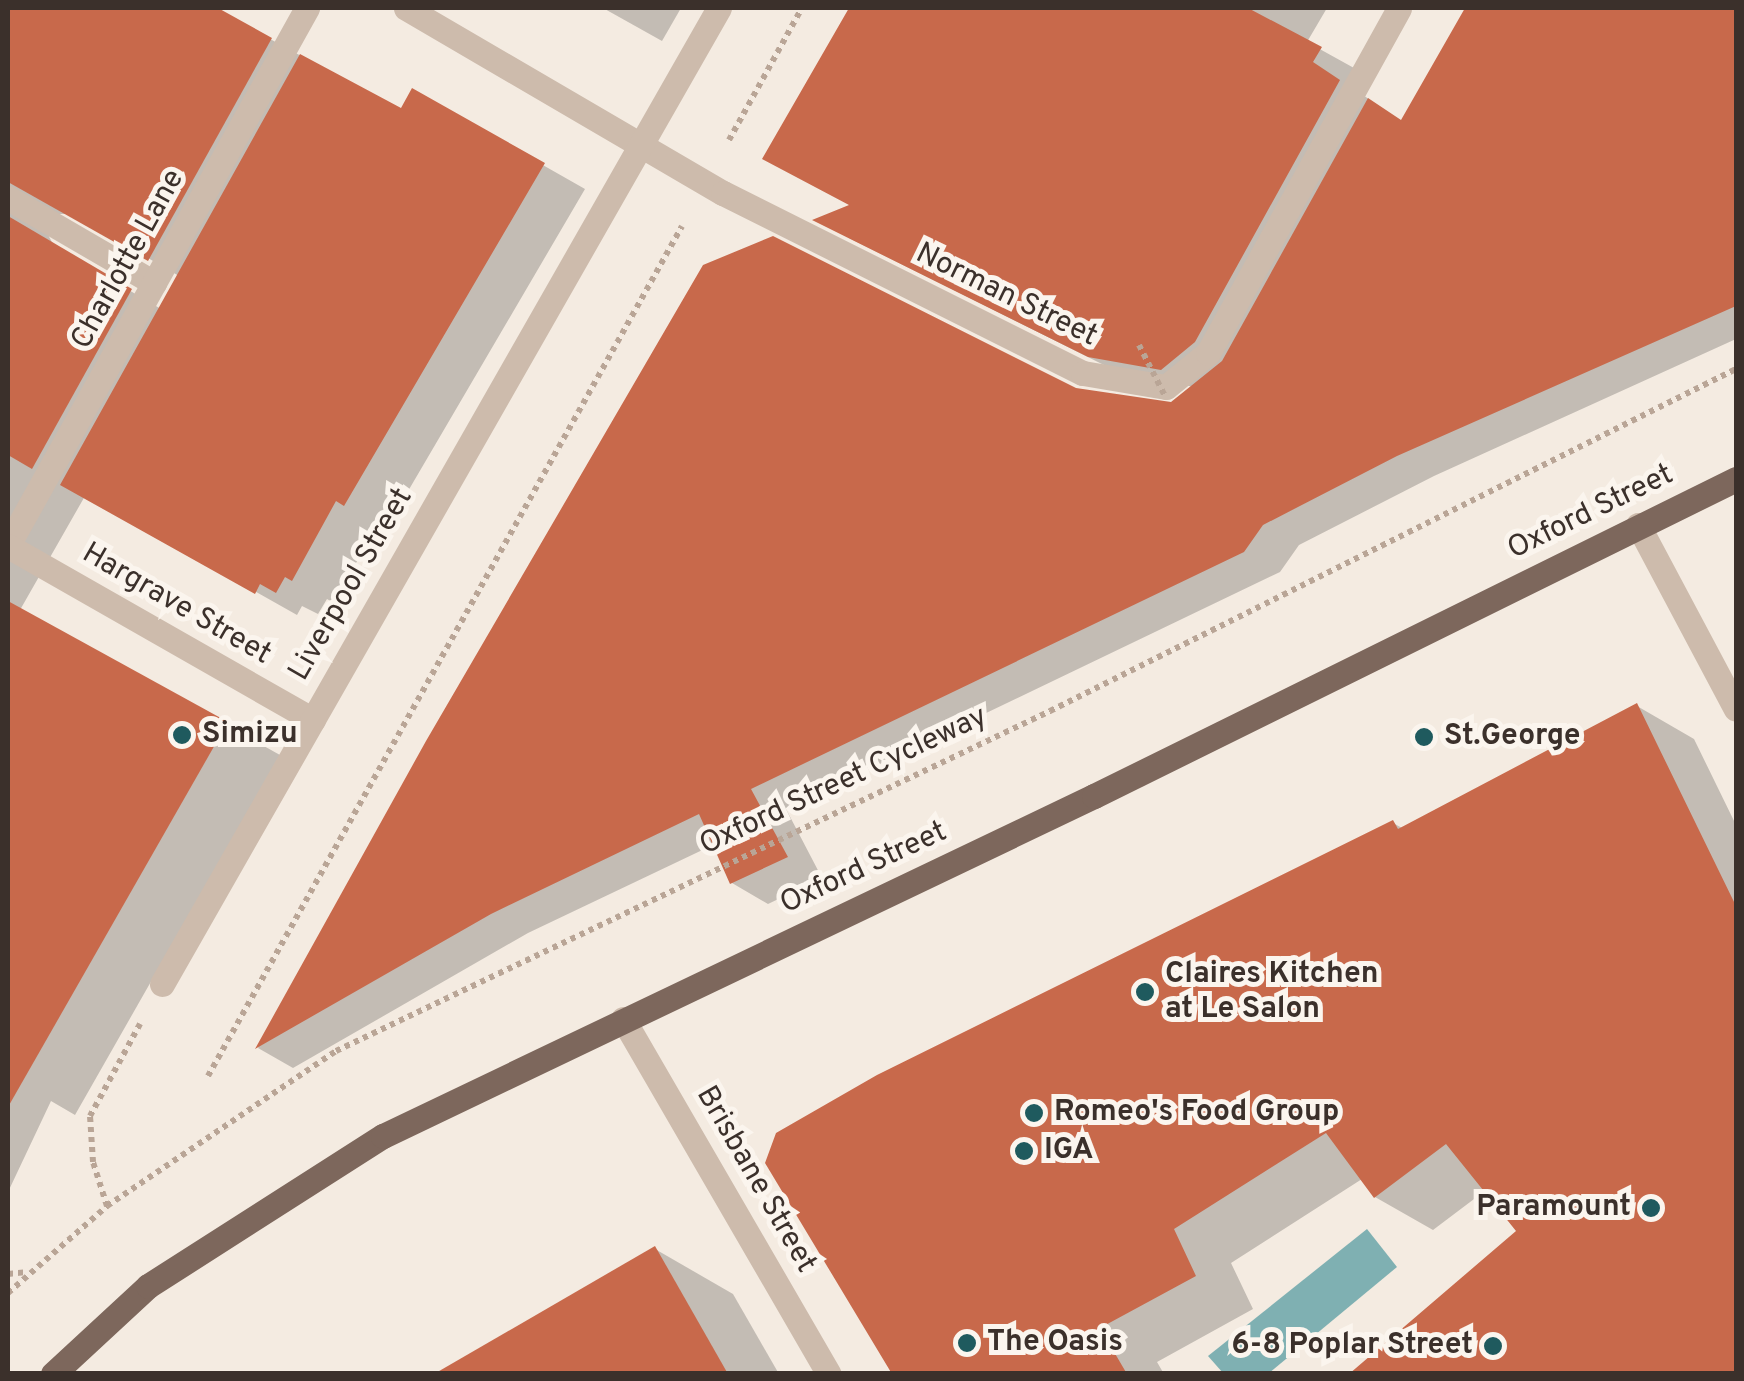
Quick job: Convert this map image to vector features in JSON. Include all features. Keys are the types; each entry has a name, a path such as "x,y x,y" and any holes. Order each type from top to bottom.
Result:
{"main road":[{"name":"Oxford Street","path":"53,1374 148,1286 384,1136 1094,796 1736,479"}],"street":[{"name":"Charlotte Lane","path":"8,545 307,8"},
{"name":"Norman Street","path":"406,8 706,183 1083,373 1166,388 1208,353 1399,8"},
{"name":"Liverpool Street","path":"162,984 718,8"},
{"path":"8,198 154,283"},
{"path":"1638,525 1736,709"},
{"name":"Hargrave Street","path":"8,545 313,720"},
{"name":"Brisbane Street","path":"624,1019 830,1374"}],"path":[{"path":"208,1076 802,8"},
{"path":"1140,345 1166,398"},
{"name":"Oxford Street Cycleway","path":"8,1293 107,1206 336,1051 1050,711 1736,369"},
{"path":"107,1206 93,1162 90,1116 162,984"},
{"path":"8,1274 29,1272"}],"water":[{"path":"1367,1229 1397,1267 1269,1373 1223,1373 1208,1356"}],"building":[{"path":"8,8 218,8 272,38 148,261 8,182"},
{"path":"849,8 1248,8 1322,47 1313,62 1340,80 1195,342 1161,370 1088,357 812,220 849,205 762,159"},
{"path":"1465,8 1736,8 1736,306 1397,456 1263,525 1244,552 751,789 788,857 730,884 699,814 491,914 255,1049 426,741 703,265 773,236 1076,388 1171,402 1222,361 1368,98 1401,120"},
{"path":"300,54 401,108 412,88 545,163 344,506 336,501 292,581 285,577 276,593 260,584 255,594 60,485"},
{"path":"8,216 132,289 32,469 8,455"},
{"path":"8,601 228,722 8,1107"},
{"path":"1637,703 1736,906 1736,1374 1349,1374 1516,1231 1446,1144 1374,1198 1326,1133 1174,1229 1196,1276 1100,1328 1127,1374 892,1374 765,1163 776,1133 877,1075 1393,820 1398,829"},
{"path":"655,1246 728,1374 434,1374"}],"place":[{"name":"Simizu","path":"182,735"},
{"name":"St.George","path":"1424,737"},
{"name":"Claires Kitchen at Le Salon","path":"1145,992"},
{"name":"Romeo's Food Group","path":"1034,1113"},
{"name":"IGA","path":"1024,1151"},
{"name":"Paramount","path":"1651,1208"},
{"name":"The Oasis","path":"967,1343"},
{"name":"6-8 Poplar Street","path":"1493,1346"}]}
